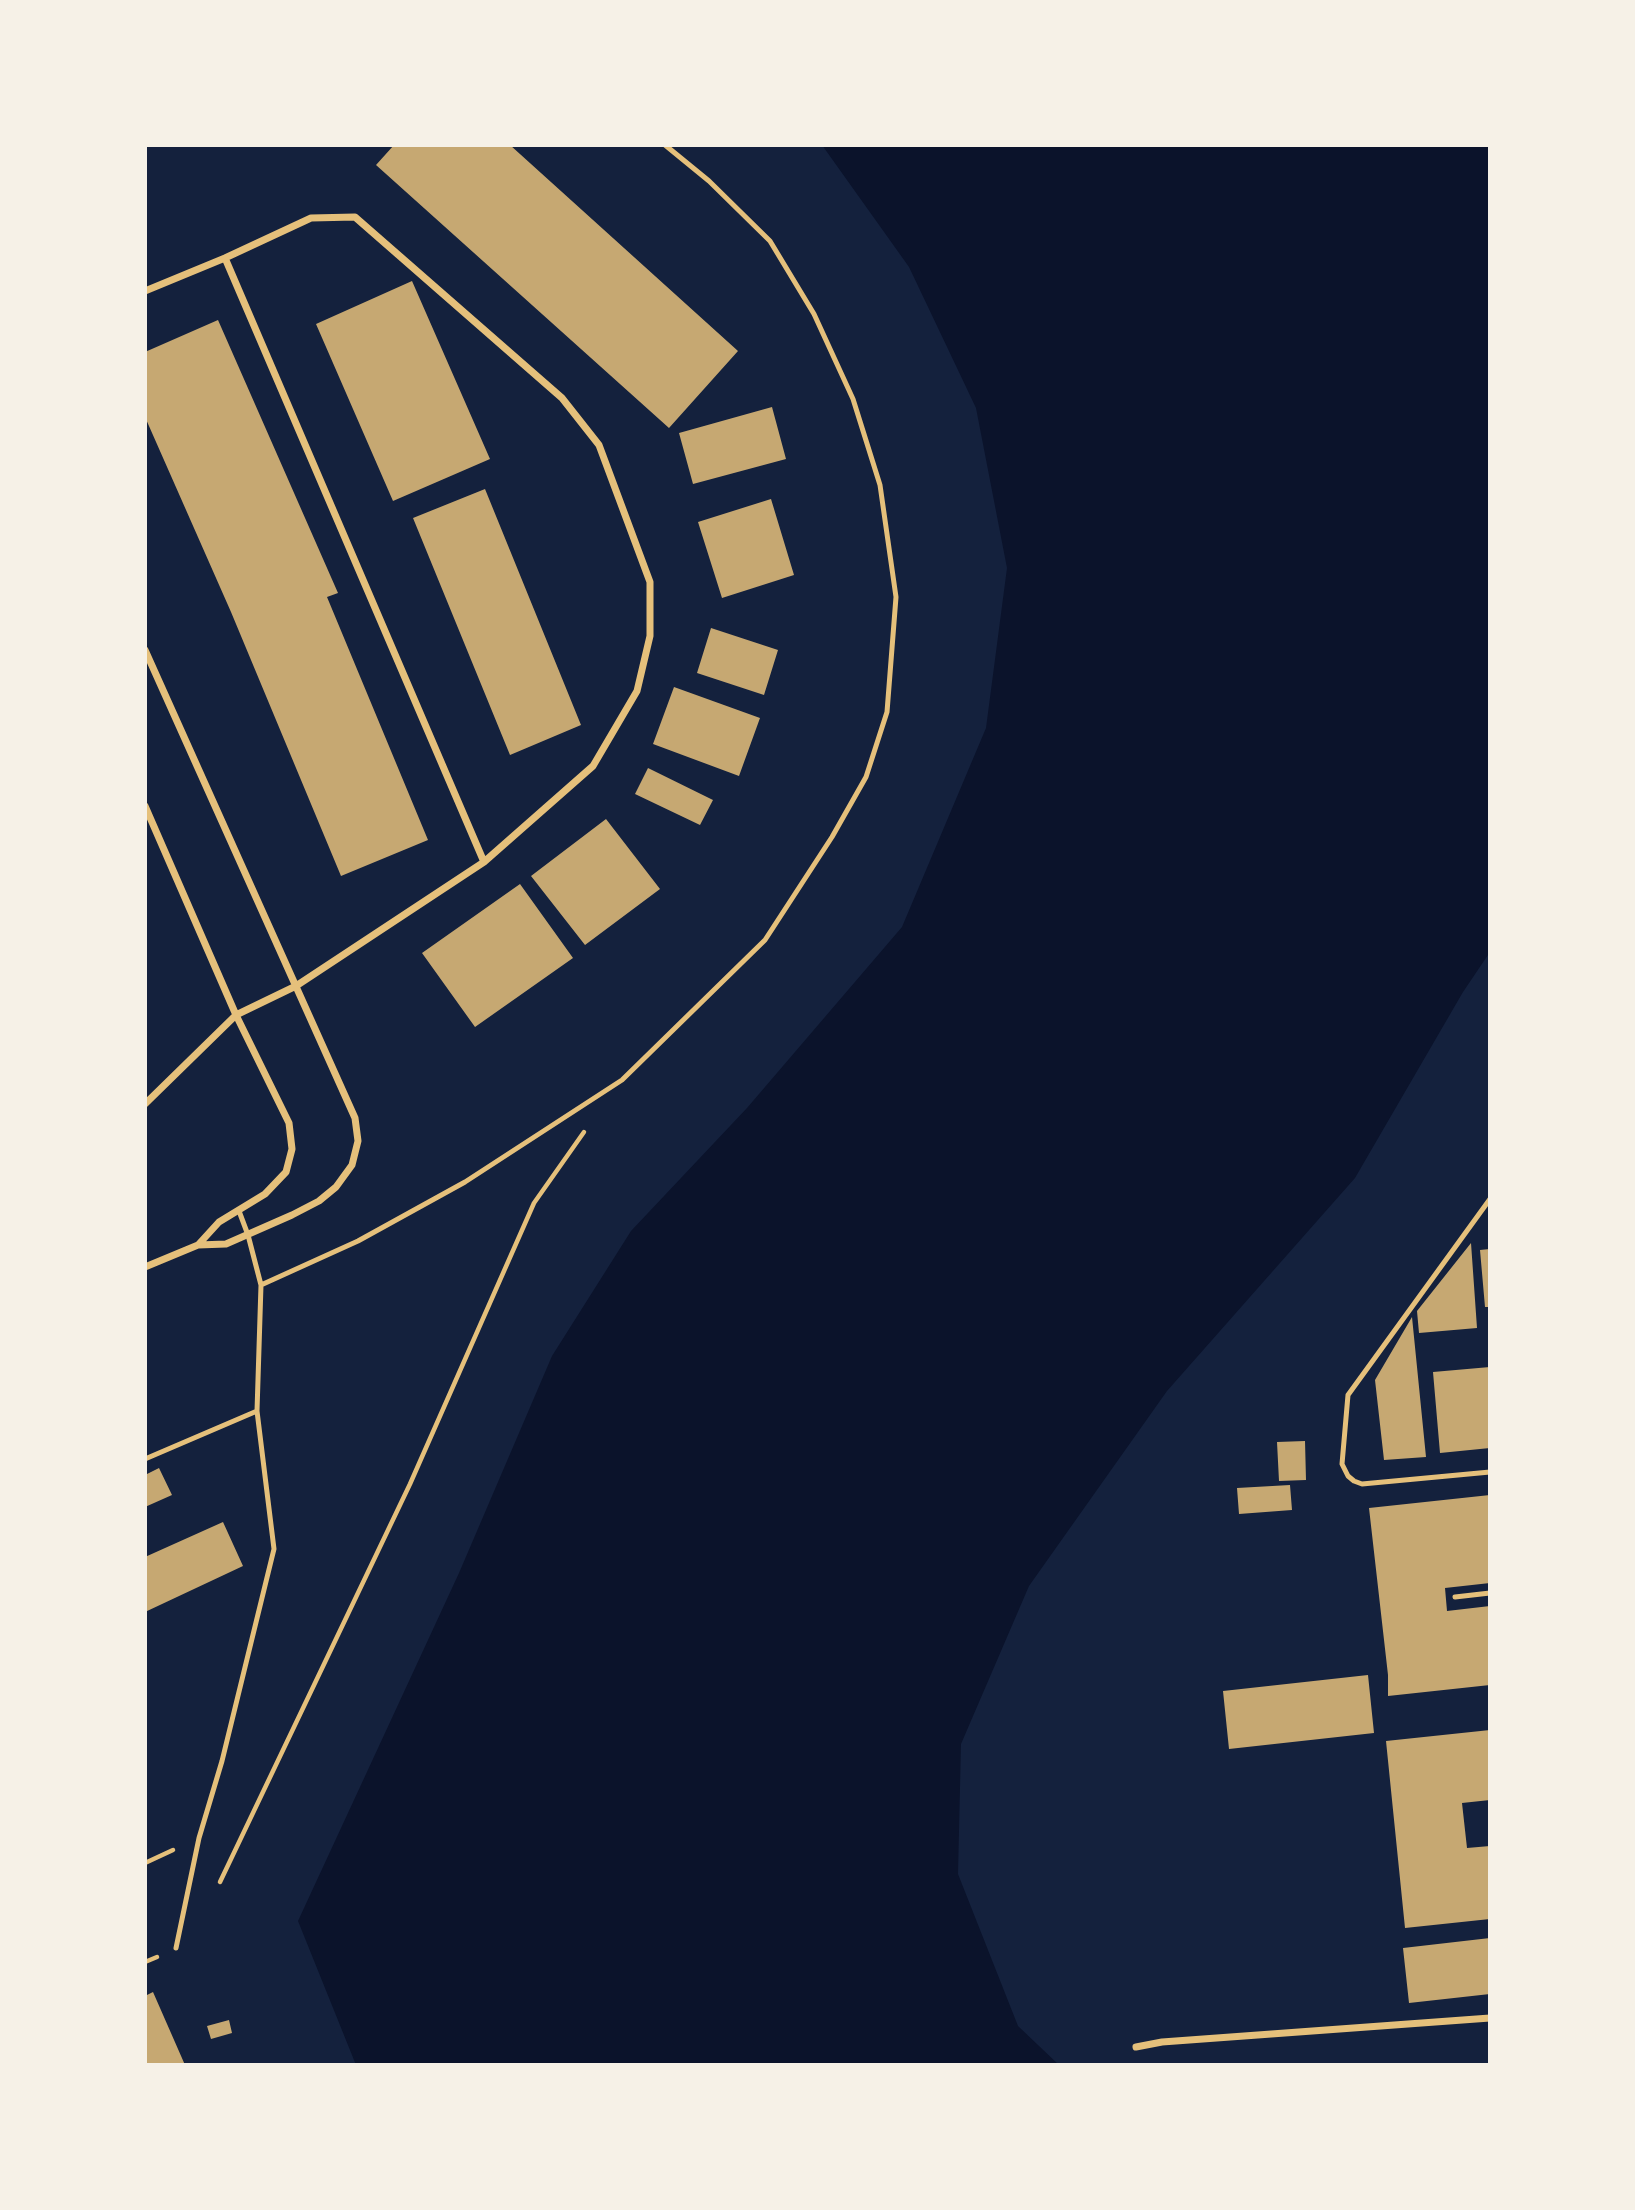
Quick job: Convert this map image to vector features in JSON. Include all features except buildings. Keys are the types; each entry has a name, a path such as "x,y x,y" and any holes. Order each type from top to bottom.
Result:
{"street":[{"path":"145,291 311,218 355,217 562,398 599,445 650,582 650,636 637,691 593,766 484,862 296,986 236,1015 145,1104"},
{"path":"225,258 484,862"},
{"path":"145,650 355,1118 358,1141 352,1166 336,1186 310,1206 226,1244 198,1244"},
{"path":"145,806 236,1015 289,1122 292,1149 286,1172 265,1194 219,1222 198,1244 145,1267"},
{"path":"1136,2047 1162,2042 1490,2018"}],"lane":[{"path":"261,1285 358,1241 465,1182 622,1080 765,940 832,837 866,777 887,712 896,597 880,485 853,399 814,314 769,241 709,181 665,145"},
{"path":"1490,1199 1348,1395 1342,1464 1348,1476 1362,1484 1490,1472"},
{"path":"176,1948 199,1838 222,1761 274,1549 257,1411 261,1285 239,1211"},
{"path":"145,1459 257,1411"},
{"path":"1455,1597 1490,1592"}],"path":[{"path":"220,1882 410,1484 534,1202 590,1125"}],"water":[{"path":"822,145 1490,145 1490,952 1463,992 1355,1178 1167,1391 1029,1586 961,1744 958,1874 1018,2026 1059,2065 356,2065 298,1921 459,1573 552,1356 631,1231 747,1108 902,927 986,728 1007,568 976,408 909,267"}]}
